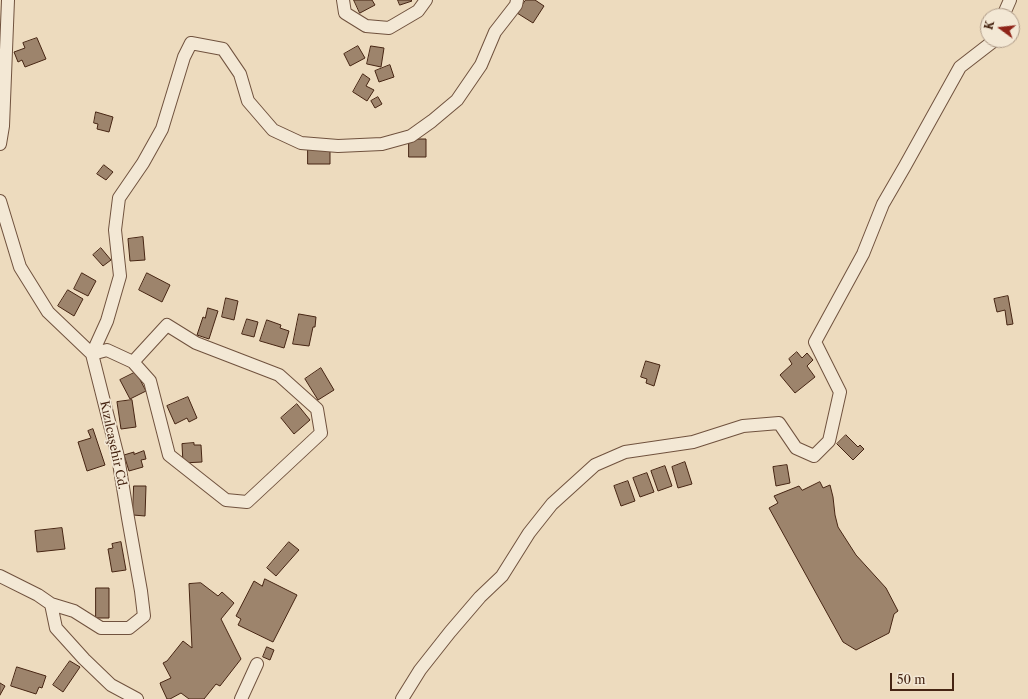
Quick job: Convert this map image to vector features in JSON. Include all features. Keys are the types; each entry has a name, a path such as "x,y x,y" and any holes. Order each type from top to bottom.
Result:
{"street":[{"path":"0,144 3,126 8,0"},
{"path":"343,0 345,13 366,26 389,28 418,11 426,0"},
{"path":"92,354 107,321 120,276 115,230 119,198 143,163 162,129 184,57 191,43 223,49 240,74 248,101 273,130 301,143 338,146 382,144 411,136 457,100 481,65 495,32 516,5 517,0"},
{"path":"402,699 420,670 450,632 480,596 502,576 529,533 552,504 595,465 626,452 692,442 743,426 779,423 796,448 814,456 829,441 840,392 815,342 863,254 883,204 960,67 985,48"},
{"path":"0,201 20,267 48,312 92,354"},
{"path":"92,354 107,350 133,362 150,381 169,455 226,500 246,502 321,433 317,409 279,375 196,343 167,325 133,362"},
{"name":"Kızılcaşehir Cd.","path":"51,604 74,611 101,628 129,628 144,616 118,457 92,354"},
{"path":"0,576 38,595 51,604 56,628 84,659 111,685 137,699"},
{"path":"241,699 257,664"}],"building":[{"path":"354,0 372,0 375,5 360,13"},
{"path":"398,0 411,0 412,1 400,5"},
{"path":"526,0 535,0 544,6 533,23 517,13"},
{"path":"37,38 46,59 25,67 22,60 18,62 14,52 25,48 23,43"},
{"path":"358,46 365,58 350,66 344,54"},
{"path":"371,46 384,48 381,67 367,64"},
{"path":"390,65 394,77 379,82 375,71"},
{"path":"363,74 370,79 366,86 374,90 367,101 353,92"},
{"path":"378,97 382,104 375,108 371,101"},
{"path":"96,112 113,117 109,132 97,129 98,124 94,123"},
{"path":"409,139 426,139 426,157 409,157"},
{"path":"308,148 330,148 330,164 308,164"},
{"path":"104,165 113,172 106,180 97,174"},
{"path":"143,237 145,260 130,261 128,239"},
{"path":"101,248 111,260 103,266 93,255"},
{"path":"82,273 96,281 88,296 74,289"},
{"path":"147,273 170,285 162,302 139,290"},
{"path":"68,290 83,299 74,316 58,306"},
{"path":"1008,296 1013,324 1007,325 1005,310 997,312 994,299"},
{"path":"226,298 238,301 234,320 222,317"},
{"path":"208,308 218,311 209,339 197,335 203,317 205,318"},
{"path":"299,314 316,317 315,327 313,327 309,346 293,344"},
{"path":"247,319 258,322 254,337 242,334"},
{"path":"267,320 281,325 280,328 289,331 284,348 260,341"},
{"path":"797,352 802,358 807,353 813,360 807,366 815,377 795,393 780,375 792,364 789,359"},
{"path":"646,361 660,365 654,386 646,383 647,379 641,377"},
{"path":"321,368 334,390 318,400 305,379"},
{"path":"136,372 146,391 130,399 120,380"},
{"path":"188,397 197,418 189,422 187,418 175,424 167,406"},
{"path":"132,400 136,427 121,429 117,402"},
{"path":"297,404 310,420 294,434 281,418"},
{"path":"93,429 105,465 87,471 78,442 91,438 88,431"},
{"path":"846,435 858,447 860,445 864,449 853,460 837,444"},
{"path":"194,443 194,445 201,445 202,462 183,463 182,444"},
{"path":"144,451 146,459 141,460 143,467 129,471 124,455"},
{"path":"685,462 692,484 678,488 672,467"},
{"path":"787,465 790,483 776,486 773,467"},
{"path":"665,466 672,486 658,491 651,471"},
{"path":"647,473 654,492 640,497 633,478"},
{"path":"628,481 635,501 621,506 614,486"},
{"path":"820,482 823,488 830,485 838,527 856,555 886,588 898,611 894,614 889,633 856,650 843,642 769,508 778,503 774,496 799,486 802,490"},
{"path":"134,486 146,486 145,516 133,515"},
{"path":"62,528 65,549 37,552 35,531"},
{"path":"121,542 126,570 112,572 108,549 113,548 112,544"},
{"path":"289,542 299,550 276,576 267,568"},
{"path":"265,579 297,595 273,642 238,625 241,619 236,616 254,581 262,586"},
{"path":"201,583 218,596 222,592 234,603 221,619 241,659 220,686 216,684 204,699 189,699 181,693 167,699 160,683 171,678 163,663 167,661 183,641 192,648 189,584"},
{"path":"96,588 109,588 109,618 96,618"},
{"path":"267,647 274,650 270,660 263,657"},
{"path":"70,661 80,667 63,692 53,685"},
{"path":"17,667 46,676 42,688 39,687 36,694 11,686"},
{"path":"0,683 5,686 0,695"}]}
